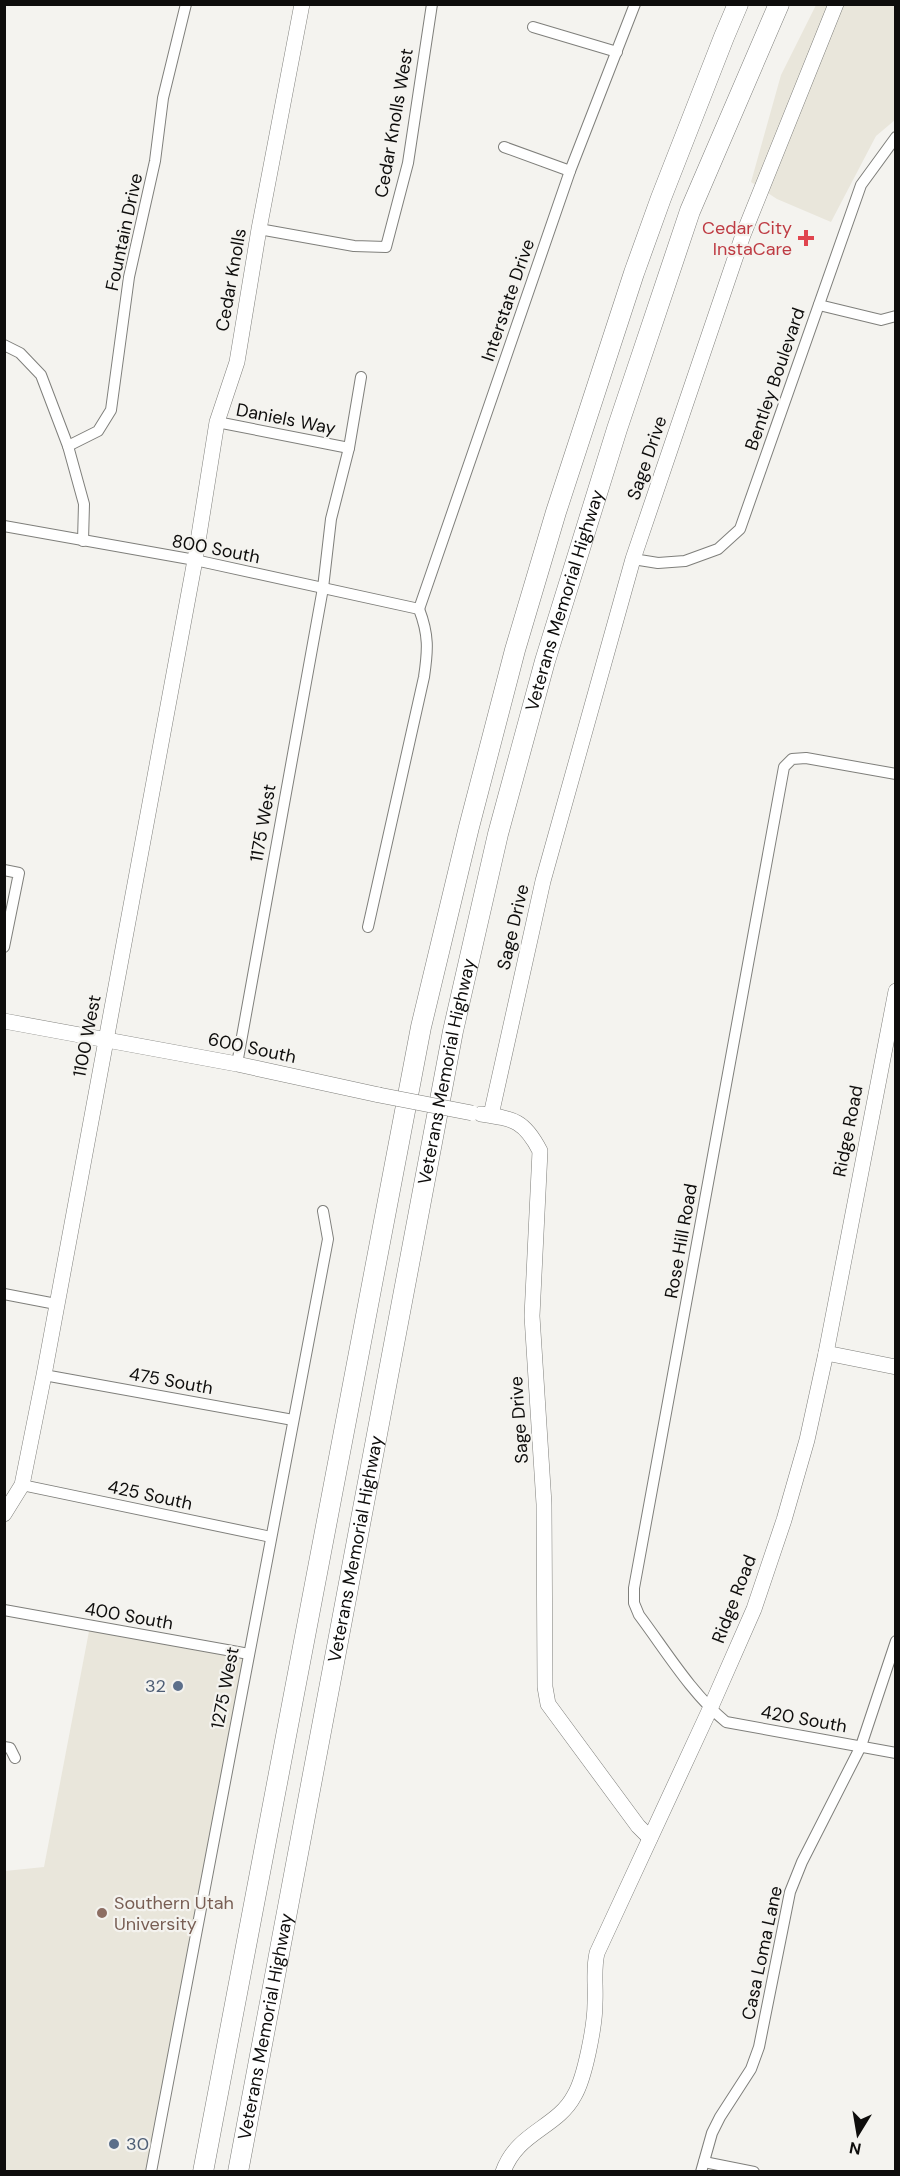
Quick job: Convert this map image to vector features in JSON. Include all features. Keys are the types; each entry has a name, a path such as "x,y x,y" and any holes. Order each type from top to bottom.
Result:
{"highway":[{"path":"724,37 726,17 731,4"},
{"name":"Veterans Memorial Highway","path":"202,2172 421,1026 469,827 515,650 556,513 634,273 661,198 738,4"},
{"name":"Veterans Memorial Highway","path":"238,2172 453,1031 498,834 552,639 617,429 690,211 779,4"}],"street":[{"name":"Fountain Drive","path":"68,446 98,431 111,410 129,278 156,161 163,98 186,4"},
{"name":"Cedar Knolls","path":"195,561 217,422 237,362 259,229 302,4"},
{"name":"Cedar Knolls West","path":"259,229 354,246 386,247 408,163 432,4"},
{"name":"Interstate Drive","path":"419,609 570,171 635,4"},
{"name":"Sage Drive","path":"650,1838 638,1826 548,1704 545,1687 544,1504 532,1316 540,1151 531,1133 517,1121 491,1115 543,881 633,559 743,235 836,4"},
{"path":"533,27 617,52"},
{"name":"Bentley Boulevard","path":"633,559 658,563 685,561 718,549 740,529 861,185 896,137"},
{"path":"504,147 570,171"},
{"path":"819,305 881,320 896,316"},
{"path":"4,345 20,353 41,375 68,446 84,504 83,541"},
{"path":"323,588 331,519 349,448 361,377"},
{"name":"Daniels Way","path":"217,422 349,448"},
{"name":"800 South","path":"4,526 195,561 419,609"},
{"name":"1100 West","path":"4,1514 22,1485 195,561"},
{"name":"1175 West","path":"237,1064 323,588"},
{"path":"368,927 424,677 428,649 426,628 419,609"},
{"name":"Rose Hill Road","path":"710,1709 639,1615 634,1603 634,1588 784,768 792,759 806,758 896,774"},
{"path":"4,870 19,873 4,947"},
{"name":"Ridge Road","path":"503,2172 516,2147 562,2112 574,2098 582,2080 595,2014 594,1965 597,1953 754,1609 784,1520 807,1440 896,991"},
{"name":"600 South","path":"4,1020 237,1064 379,1095 491,1115"},
{"name":"1275 West","path":"151,2172 328,1239 322,1211"},
{"path":"4,1294 56,1304"},
{"path":"825,1353 896,1366"},
{"name":"475 South","path":"44,1375 292,1420"},
{"name":"425 South","path":"22,1485 271,1537"},
{"name":"400 South","path":"4,1610 249,1654"},
{"name":"Casa Loma Lane","path":"702,2167 716,2125 751,2069 759,2047 790,1892 802,1862 861,1746 896,1641"},
{"name":"420 South","path":"710,1709 726,1722 896,1752"},
{"path":"4,1747 10,1748 15,1758"},
{"path":"702,2167 753,2172"}],"shaded area":[{"path":"816,5 895,5 895,120 876,136 831,222 777,199 751,182 781,75"},
{"name":"Southern Utah University","path":"90,1626 249,1654 152,2171 5,2172 5,1871 44,1867"}],"place":[{"name":"Cedar City InstaCare","path":"806,238"},
{"name":"32","path":"178,1686"},
{"name":"Southern Utah University","path":"102,1913"},
{"name":"30","path":"114,2144"}]}
